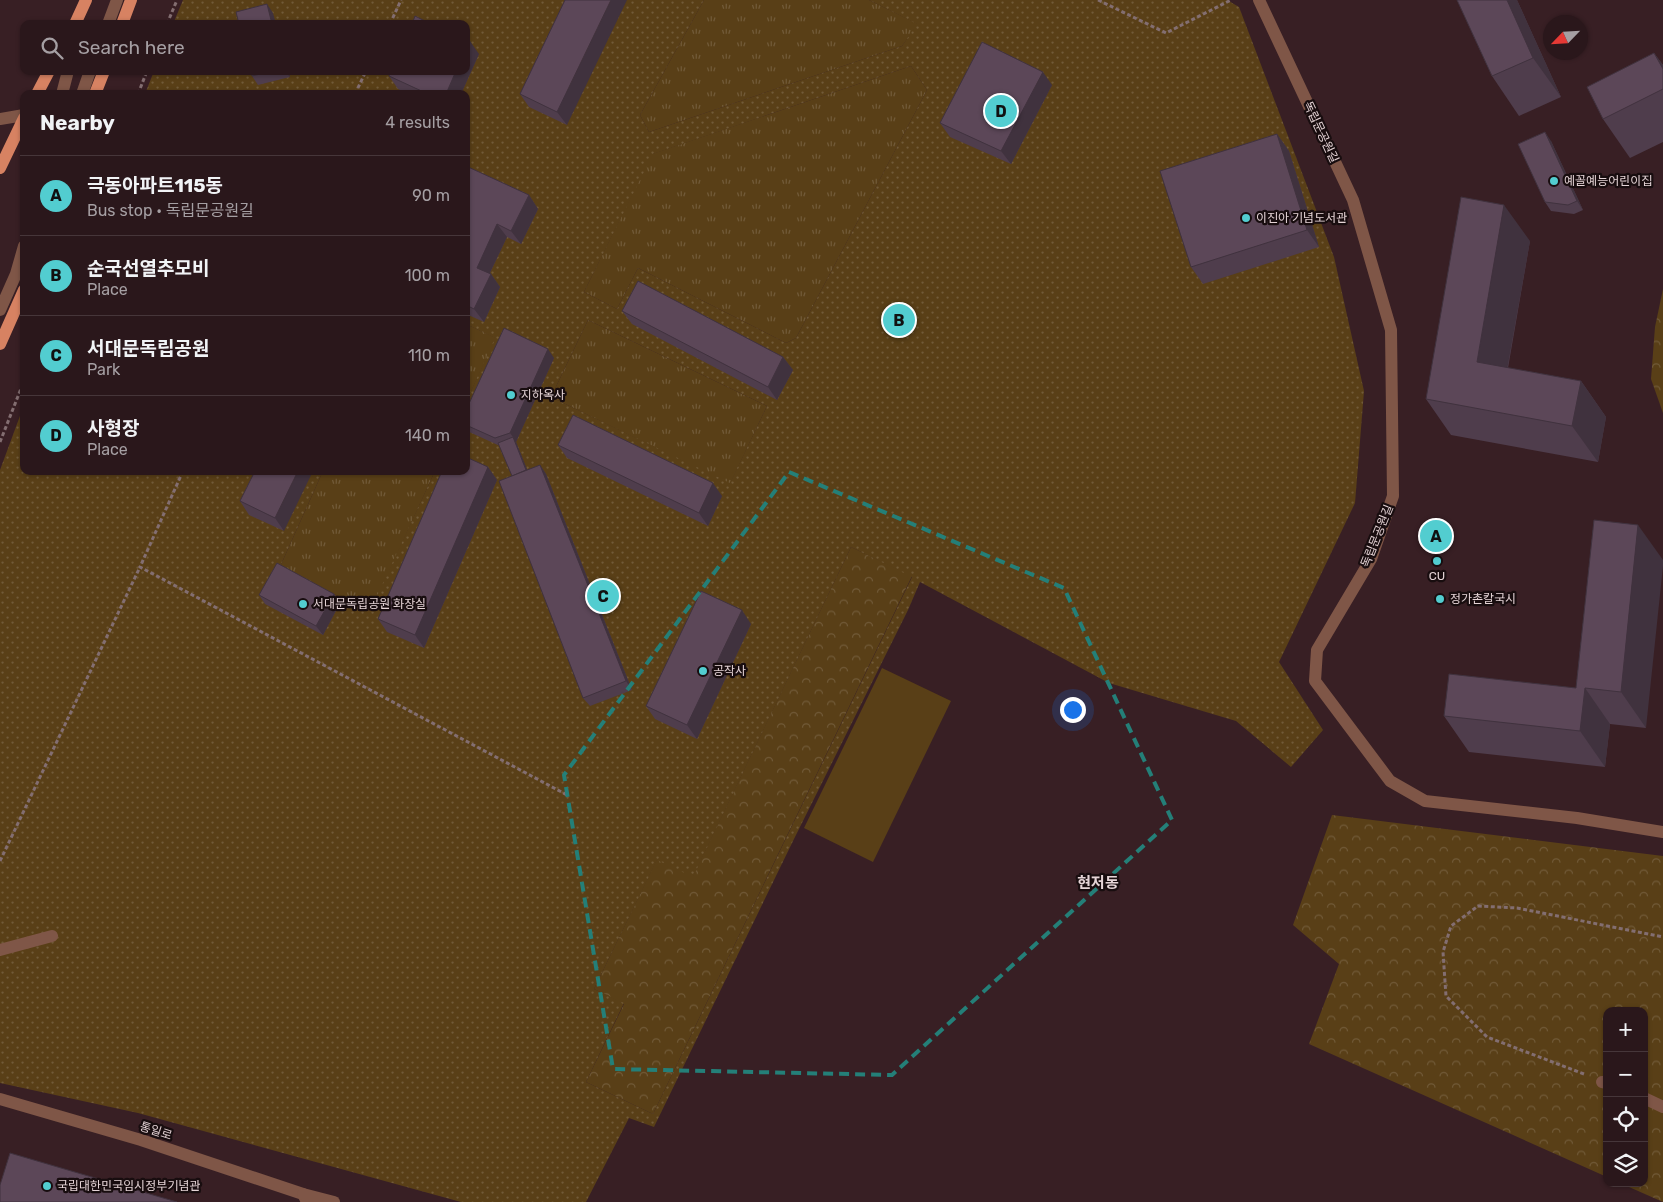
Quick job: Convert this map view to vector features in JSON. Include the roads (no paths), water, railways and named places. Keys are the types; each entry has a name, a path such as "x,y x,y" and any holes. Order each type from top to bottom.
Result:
{"main road":[{"path":"124,20 131,0"},
{"path":"77,20 85,4"},
{"path":"39,90 47,75"},
{"path":"97,90 102,75"},
{"path":"0,168 20,125"},
{"path":"0,344 20,299"}],"street":[{"path":"110,20 117,0"},
{"name":"독립문공원길","path":"1259,0 1353,200 1391,330 1393,496 1371,559 1317,650 1315,681 1390,781 1425,801 1577,818 1663,832"},
{"path":"80,20 85,4"},
{"path":"63,90 67,75"},
{"path":"83,90 89,75"},
{"path":"0,119 20,116"},
{"path":"0,310 20,260"},
{"path":"0,950 52,936"},
{"name":"통일로","path":"0,1099 141,1140 305,1198 334,1202"},
{"path":"1648,1100 1663,1107"}],"place":[{"name":"사형장","path":"1001,111"},
{"name":"예꼴예능어린이집","path":"1554,181"},
{"name":"이진아 기념도서관","path":"1246,218"},
{"name":"순국선열추모비","path":"899,320"},
{"name":"지하옥사","path":"511,395"},
{"name":"극동아파트115동","path":"1436,536"},
{"name":"CU","path":"1437,561"},
{"name":"서대문독립공원","path":"603,596"},
{"name":"정가촌칼국시","path":"1440,599"},
{"name":"서대문독립공원 화장실","path":"303,604"},
{"name":"공작사","path":"703,671"},
{"name":"국립대한민국임시정부기념관","path":"47,1186"}],"district":[{"name":"현저동","path":"1098,883"}]}
